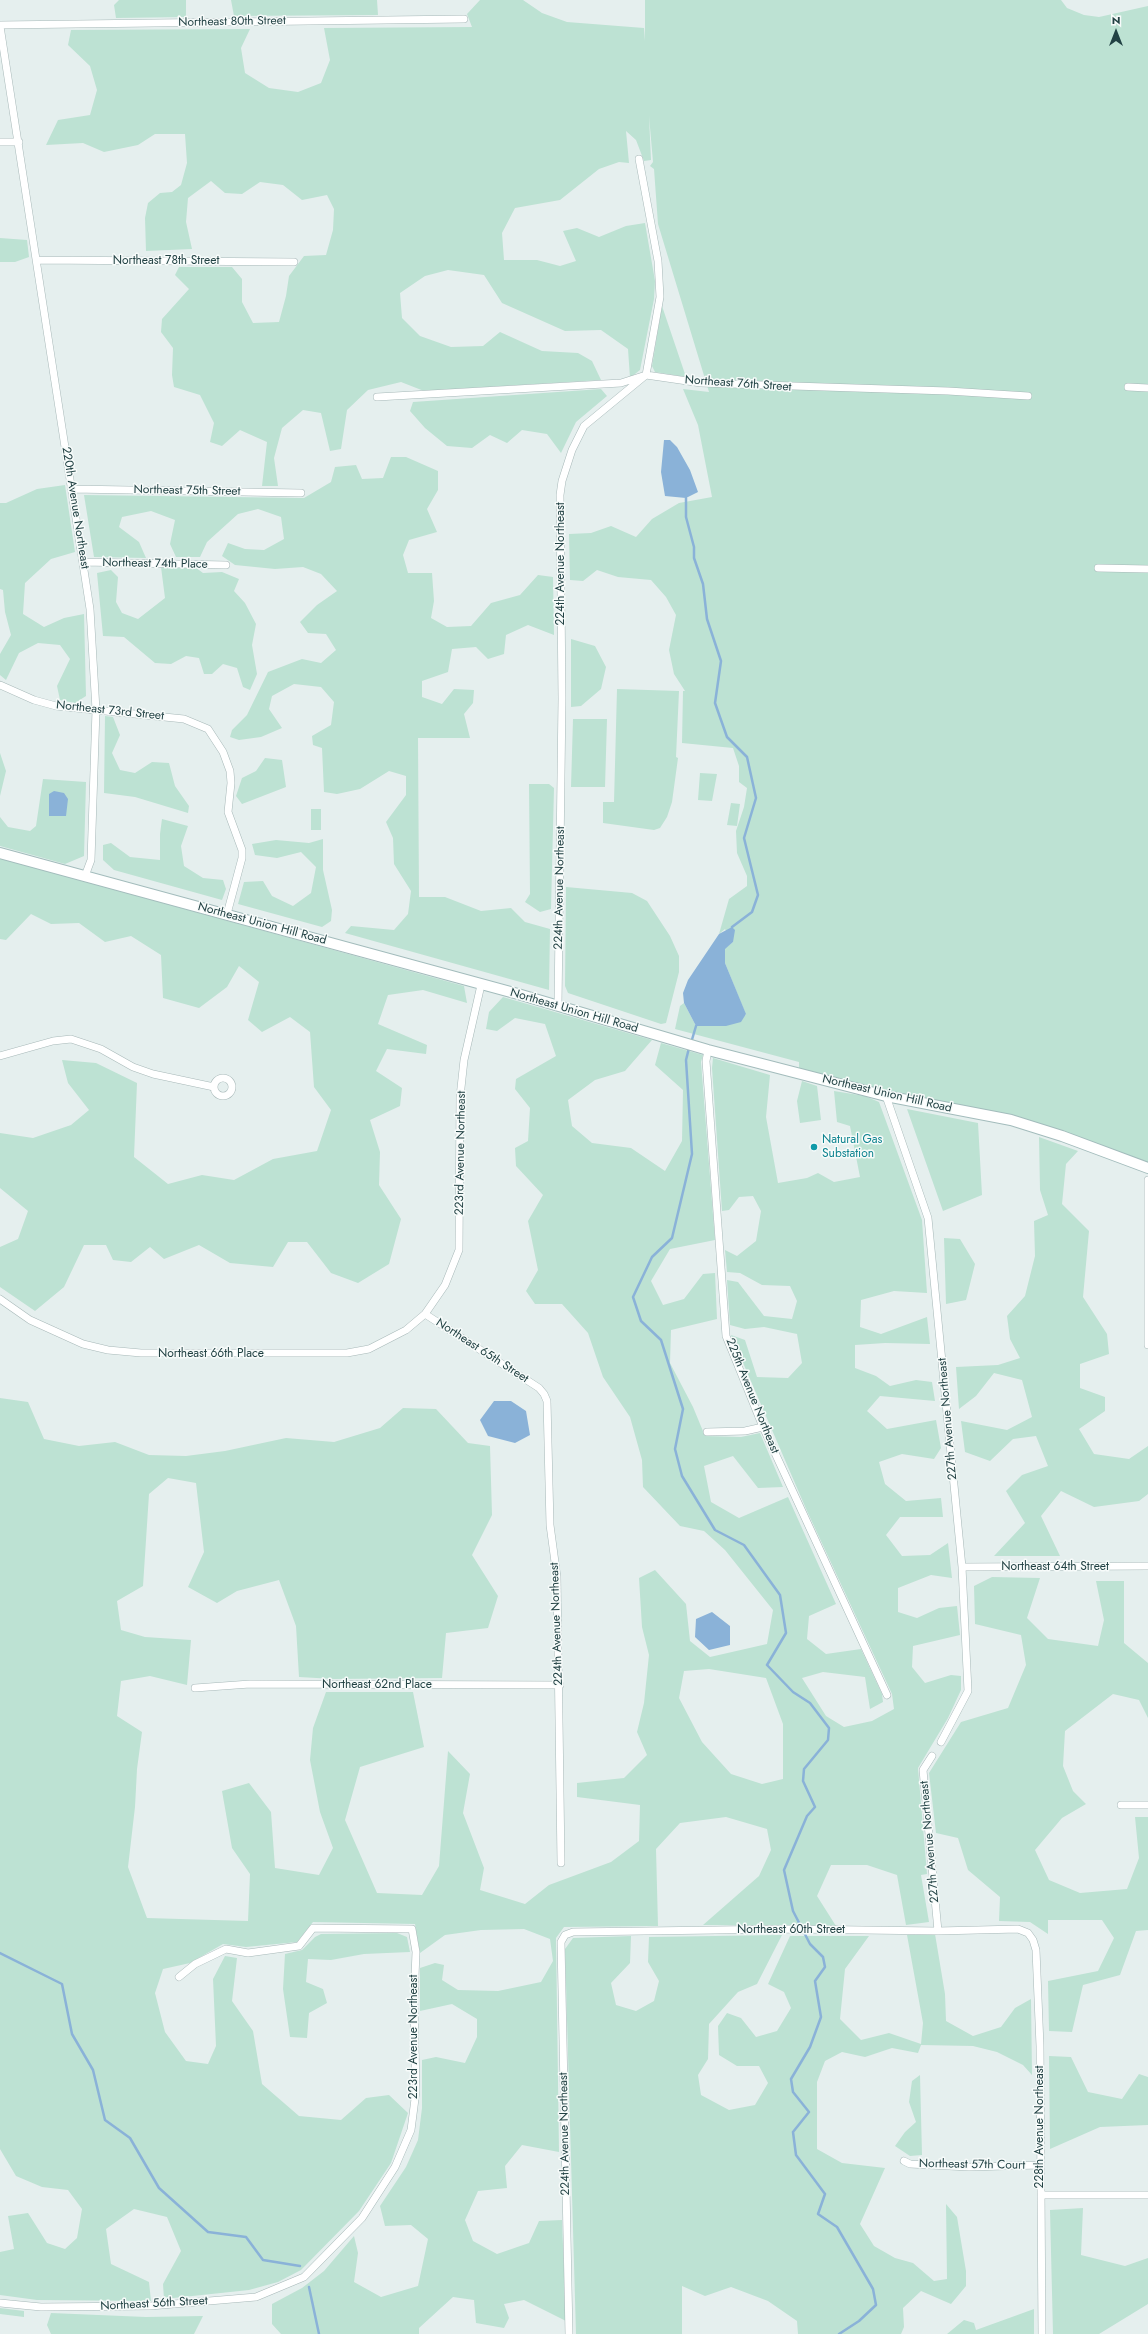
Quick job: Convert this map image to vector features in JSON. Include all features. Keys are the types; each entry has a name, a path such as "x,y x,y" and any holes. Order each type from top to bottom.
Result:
{"street":[{"name":"Northeast 80th Street","path":"0,25 464,19"},
{"name":"220th Avenue Northeast","path":"0,25 38,260 90,609 96,710 91,860 86,876"},
{"path":"0,142 19,142"},
{"path":"639,160 658,261 660,297 646,375"},
{"name":"Northeast 78th Street","path":"38,260 294,262"},
{"name":"Northeast 76th Street","path":"377,398 621,383 646,375 701,383 948,391 1028,396"},
{"name":"224th Avenue Northeast","path":"558,1005 562,699 560,502 562,481 572,450 584,426 646,375"},
{"path":"1128,387 1148,388"},
{"name":"Northeast 75th Street","path":"72,489 301,493"},
{"name":"Northeast 74th Place","path":"84,562 226,565"},
{"path":"1098,568 1148,569"},
{"name":"Northeast 73rd Street","path":"0,685 34,700 56,706 184,719 208,729 216,740 230,771 228,812 242,850 242,858 227,914"},
{"name":"Northeast Union Hill Road","path":"0,853 558,1005 708,1050 886,1096 1011,1120 1062,1136 1148,1168"},
{"name":"223rd Avenue Northeast","path":"425,1314 445,1285 459,1250 460,1097 464,1060 481,985"},
{"path":"0,1056 53,1041 71,1039 101,1048 134,1067 153,1074 214,1087"},
{"name":"225th Avenue Northeast","path":"708,1050 706,1061 726,1336 763,1427 887,1696"},
{"name":"227th Avenue Northeast","path":"886,1096 928,1218 962,1567 968,1691 941,1742"},
{"path":"1148,1180 1148,1345"},
{"name":"Northeast 66th Place","path":"0,1299 30,1320 83,1344 108,1350 141,1353 347,1353 369,1349 389,1340 406,1330 425,1314"},
{"name":"Northeast 65th Street","path":"425,1314 539,1388"},
{"name":"224th Avenue Northeast","path":"539,1388 544,1394 548,1419 550,1525 557,1577 560,1685 561,1863"},
{"path":"707,1432 745,1431 763,1427"},
{"name":"Northeast 64th Street","path":"962,1567 1148,1566"},
{"name":"Northeast 62nd Place","path":"195,1688 250,1684 560,1685"},
{"name":"227th Avenue Northeast","path":"932,1756 923,1770 938,1931"},
{"path":"1121,1805 1148,1805"},
{"name":"223rd Avenue Northeast","path":"179,1977 195,1964 226,1949 248,1952 299,1946 313,1928 412,1929 416,1952 414,2001 416,2091 411,2130 395,2167 362,2218 304,2277"},
{"name":"Northeast 60th Street","path":"565,1935 573,1932 795,1930 938,1931 1018,1929"},
{"name":"228th Avenue Northeast","path":"1018,1929 1028,1933 1033,1940 1036,1950 1040,2046 1039,2165 1041,2195 1042,2334"},
{"name":"224th Avenue Northeast","path":"565,1935 561,1942 570,2334"},
{"name":"Northeast 57th Court","path":"904,2161 910,2164 969,2167 1039,2165"},
{"path":"1041,2195 1148,2195"},
{"name":"Northeast 56th Street","path":"0,2302 41,2308 158,2306 256,2297 304,2277"}],"green space":[{"path":"119,0 186,0 186,17 116,18 114,5"},
{"path":"231,0 377,0 378,15 234,16"},
{"path":"480,0 523,0 542,13 567,22 644,28 645,41 645,0 1061,0 1067,8 1084,15 1099,17 1148,6 1148,1168 1062,1136 799,1073 799,1062 675,1029 680,1006 684,1003 696,1026 746,1015 725,963 725,948 733,942 725,929 719,934 729,899 747,886 747,876 737,853 736,831 744,807 747,788 739,782 739,766 733,748 682,743 683,691 685,691 674,674 669,650 676,615 666,597 651,580 618,577 597,570 583,581 570,580 569,534 591,533 611,526 636,537 652,519 679,503 712,497 698,425 683,389 709,392 658,224 654,169 650,166 653,162 649,116 651,160 644,161 636,140 626,131 629,163 619,162 599,169 560,200 515,208 502,233 504,260 537,260 560,266 576,261 563,231 577,228 599,237 626,226 645,223 655,281 654,299 640,370 630,378 628,349 601,330 565,331 502,303 484,275 448,270 425,276 400,293 402,318 420,336 451,347 483,346 500,332 542,351 578,353 592,361 601,380 424,391 401,382 368,390 347,410 341,449 330,451 321,413 303,410 282,428 274,458 278,486 262,486 267,442 240,430 222,446 210,442 214,423 200,395 174,387 172,375 173,348 161,332 162,319 189,289 175,275 179,267 232,267 242,279 242,302 253,323 279,322 286,296 289,276 304,256 326,255 333,230 334,209 327,195 302,200 283,185 260,182 242,194 225,193 211,181 188,198 186,222 192,249 146,251 145,218 148,203 160,193 172,192 181,185 187,163 185,134 155,134 138,145 104,152 83,143 46,145 58,120 90,115 97,90 90,66 68,45 71,30 250,29 241,48 245,73 269,88 298,92 321,83 330,60 324,28 472,27 467,14"},
{"path":"0,238 27,240 29,257 15,262 0,262"},
{"path":"662,306 686,377 655,372 652,366"},
{"path":"601,389 607,396 576,422 561,453 547,434 522,430 507,443 490,435 472,448 447,446 425,428 410,411 413,402"},
{"path":"391,457 406,457 438,471 438,490 427,509 437,532 409,540 403,555 408,573 432,573 434,601 431,618 447,627 471,626 491,603 520,595 538,575 553,577 554,635 528,625 506,635 504,654 488,659 476,647 452,649 448,672 422,681 422,697 442,704 454,689 474,690 473,703 464,714 470,738 418,738 419,897 445,897 481,911 511,908 525,922 550,929 549,990 345,933 351,926 394,930 408,914 411,891 394,864 393,838 386,822 406,795 406,776 389,771 360,789 337,794 324,792 322,748 313,745 312,736 331,725 334,702 321,687 294,684 272,696 269,709 282,728 261,737 239,740 230,737 232,730 247,715 268,672 302,659 321,663 336,650 326,634 308,633 300,622 317,605 337,591 321,574 303,567 275,569 235,565 222,556 228,543 245,549 264,550 284,539 281,517 258,509 238,514 207,542 200,557 176,557 170,544 175,520 151,511 122,517 119,527 139,542 146,558 94,557 84,495 304,498 331,482 335,467 356,465 362,479 383,478"},
{"path":"65,485 75,552 51,559 25,583 23,614 44,627 64,618 84,614 86,696 75,703 60,700 57,686 70,659 60,645 38,643 19,653 6,680 0,675 0,654 11,635 5,612 3,590 0,589 0,503 6,503 37,489"},
{"path":"161,567 195,567 203,573 222,572 239,579 234,591 245,603 256,624 252,645 257,674 250,690 243,687 237,668 223,664 212,674 204,674 199,658 186,656 171,664 155,663 124,637 103,636 97,573 111,570 118,577 116,602 122,613 138,619 165,598"},
{"path":"571,639 595,646 606,667 601,689 581,706 571,707"},
{"path":"617,689 679,691 676,757 678,758 672,802 667,817 660,828 654,830 603,823 603,802 614,802"},
{"path":"105,716 113,717 120,735 112,753 120,770 135,773 152,762 169,763 175,786 189,806 188,813 135,797 104,793"},
{"path":"573,719 607,719 605,787 571,787"},
{"path":"0,753 6,771 0,796"},
{"path":"265,758 282,760 286,787 242,804 236,796 242,778 256,771"},
{"path":"700,773 717,774 712,801 698,800"},
{"path":"43,779 86,782 84,856 65,864 0,846 0,817 8,827 30,831 36,826"},
{"path":"529,784 549,784 554,788 551,909 540,912 525,902 530,894"},
{"path":"731,803 740,804 737,826 727,825"},
{"path":"311,809 321,809 321,830 311,830"},
{"path":"162,819 188,826 181,846 184,866 203,878 223,880 226,889 222,900 114,870 103,860 103,845 111,843 130,857 160,860 160,834"},
{"path":"323,839 323,870 332,910 331,921 322,927 238,904 244,882 263,881 272,896 293,906 311,893 316,867 301,852 277,858 255,855 252,844 276,840 309,843"},
{"path":"0,858 464,986 467,1003 423,990 388,995 378,1024 427,1045 426,1054 387,1049 376,1071 402,1088 400,1106 370,1120 380,1152 379,1185 401,1219 389,1264 358,1283 331,1273 307,1242 288,1242 273,1267 230,1263 199,1245 164,1259 150,1247 131,1262 113,1260 106,1245 84,1245 64,1287 35,1311 0,1287 0,1247 18,1239 28,1211 0,1188 0,1133 33,1138 71,1125 89,1110 68,1083 62,1060 96,1063 137,1083 134,1157 168,1184 202,1175 234,1180 273,1159 317,1151 331,1110 314,1087 310,1032 290,1017 262,1032 248,1020 259,982 239,966 227,987 199,1008 163,998 161,955 131,936 105,942 79,923 51,924 31,914 6,940 0,939"},
{"path":"566,887 632,893 647,901 670,936 679,956 679,972 666,1023 661,1024 568,993 565,986"},
{"path":"503,997 652,1040 625,1071 595,1080 568,1100 572,1126 592,1143 631,1148 665,1171 682,1141 683,1090 655,1065 661,1043 703,1055 701,1062 715,1240 670,1249 651,1281 663,1305 684,1299 703,1274 715,1273 717,1319 671,1330 670,1363 693,1407 705,1436 741,1437 760,1433 783,1487 758,1488 733,1456 704,1466 711,1502 739,1518 788,1497 836,1604 809,1616 807,1639 826,1654 861,1649 882,1694 883,1702 870,1709 865,1677 823,1672 802,1678 826,1716 844,1727 872,1721 894,1709 892,1694 807,1511 731,1335 745,1340 757,1377 788,1378 802,1363 797,1334 764,1327 745,1329 730,1325 727,1280 738,1282 764,1316 792,1319 797,1301 790,1286 762,1285 740,1273 727,1272 725,1250 737,1256 756,1241 761,1211 753,1196 739,1197 729,1210 722,1211 712,1068 713,1058 770,1075 766,1117 778,1183 807,1178 818,1173 834,1182 860,1177 850,1126 837,1122 834,1091 865,1096 879,1102 922,1220 927,1293 894,1291 861,1300 860,1327 881,1334 927,1317 930,1344 885,1343 855,1345 855,1368 876,1376 890,1386 916,1380 932,1382 935,1401 880,1396 867,1411 887,1429 936,1420 941,1448 934,1459 902,1454 879,1462 885,1484 906,1501 941,1498 943,1517 900,1517 886,1535 902,1556 930,1555 948,1543 952,1578 931,1575 898,1588 898,1612 917,1618 939,1608 957,1606 960,1635 913,1646 912,1667 925,1683 951,1675 961,1676 961,1690 948,1718 918,1768 927,1874 921,1875 929,1922 906,1925 897,1875 867,1865 831,1865 817,1896 836,1926 703,1925 759,1876 771,1850 767,1829 726,1817 680,1823 656,1849 658,1926 564,1927 556,1938 559,2152 522,2145 505,2166 507,2188 478,2191 465,2220 473,2241 497,2254 529,2243 539,2221 562,2220 566,2321 524,2300 504,2304 509,2318 504,2328 476,2323 474,2300 453,2297 419,2328 419,2334 281,2334 272,2324 272,2304 302,2288 324,2271 354,2236 358,2253 354,2282 381,2297 418,2286 428,2239 411,2225 385,2226 380,2206 406,2167 418,2140 422,2108 422,2060 436,2057 465,2063 477,2037 477,2019 452,2004 420,2011 420,1968 435,1963 444,1965 442,1980 458,1990 498,1991 541,1982 553,1961 550,1939 524,1929 481,1930 445,1935 420,1953 415,1924 313,1922 297,1942 246,1947 223,1944 190,1963 163,1969 155,1993 165,2032 186,2061 208,2064 216,2046 213,1979 225,1956 237,1958 232,2001 253,2031 262,2084 299,2116 341,2120 366,2098 389,2095 408,2113 391,2163 359,2211 301,2270 278,2282 249,2290 164,2299 163,2284 181,2251 167,2217 134,2209 106,2229 111,2264 149,2282 151,2301 37,2300 0,2295 0,2252 14,2249 8,2216 28,2213 47,2243 65,2249 77,2238 82,2209 68,2190 42,2187 16,2176 0,2149 0,1398 28,1402 44,1439 79,1446 115,1442 149,1455 186,1456 225,1451 286,1438 334,1442 380,1428 403,1408 436,1409 468,1443 490,1446 492,1515 472,1555 498,1596 488,1628 446,1633 442,1678 334,1679 299,1677 296,1626 279,1580 237,1591 217,1603 188,1587 204,1552 196,1483 168,1478 149,1494 143,1586 117,1601 121,1630 145,1637 191,1640 187,1685 150,1676 121,1681 117,1716 142,1732 128,1867 147,1918 248,1921 250,1874 232,1848 222,1791 249,1783 271,1812 275,1868 319,1875 333,1848 320,1812 310,1760 313,1728 326,1692 413,1692 424,1747 360,1767 345,1820 377,1893 422,1895 439,1866 448,1751 470,1774 463,1813 484,1868 480,1890 525,1904 549,1885 611,1862 639,1841 640,1805 577,1797 577,1783 624,1778 647,1755 637,1732 644,1703 649,1655 642,1627 639,1578 655,1570 686,1604 690,1641 710,1657 767,1644 773,1610 725,1550 704,1531 680,1526 643,1487 642,1460 630,1417 603,1377 588,1333 562,1304 535,1304 526,1291 538,1270 528,1221 543,1195 516,1166 515,1148 528,1141 530,1108 515,1089 516,1079 556,1056 545,1024 515,1018 497,1031 486,1029 489,1012","holes":["709,1669 766,1678 783,1724 783,1779 762,1784 731,1774 702,1742 679,1698 684,1671"]},
{"path":"802,1081 817,1086 821,1120 800,1123 797,1101"},
{"path":"907,1109 978,1123 982,1195 943,1211"},
{"path":"1039,1137 1078,1151 1066,1164 1062,1204 1089,1231 1083,1297 1107,1334 1109,1354 1080,1364 1080,1388 1105,1397 1105,1411 1079,1429 1094,1454 1129,1459 1148,1446 1148,1494 1139,1501 1094,1507 1061,1491 1041,1516 1060,1556 994,1556 1025,1523 1006,1491 1022,1475 1048,1466 1036,1436 1013,1439 990,1461 965,1452 961,1421 1007,1430 1032,1417 1022,1380 994,1373 976,1396 959,1409 956,1367 998,1365 1020,1358 1010,1339 1007,1316 1025,1296 1035,1256 1034,1221 1048,1215 1040,1190"},
{"path":"944,1238 960,1239 975,1264 966,1300 946,1304"},
{"path":"992,1577 1040,1578 1027,1618 1048,1639 1098,1646 1104,1620 1096,1581 1124,1581 1124,1643 1148,1663 1148,1718 1139,1700 1113,1694 1065,1731 1063,1766 1073,1791 1086,1804 1062,1818 1035,1850 1049,1880 1080,1893 1127,1889 1139,1858 1135,1817 1148,1817 1148,1930 1136,1931 1120,1975 1083,1985 1072,2032 1049,2031 1048,1981 1098,1971 1114,1938 1102,1920 1048,1920 1048,1934 1030,1922 999,1921 1000,1897 968,1870 958,1838 936,1833 929,1773 961,1722 1008,1708 1026,1665 1021,1635 975,1624 974,1586"},
{"path":"397,1933 407,1937 410,1952 364,1954 331,1960 308,1959 306,1982 323,1989 327,2003 309,2013 307,2038 290,2037 283,1989 285,1954 302,1950 315,1937 321,1934"},
{"path":"935,1934 945,1994 946,2021 973,2036 1001,2027 1015,2008 1031,1999 1032,2075 1023,2065 997,2052 973,2046 921,2045 918,2053 892,2048 865,2057 842,2052 825,2061 817,2082 817,2149 842,2163 885,2168 860,2224 874,2246 895,2258 913,2263 934,2281 947,2279 946,2204 957,2217 966,2271 966,2286 951,2304 921,2291 903,2308 904,2327 901,2334 798,2334 797,2321 768,2301 731,2287 705,2296 682,2286 682,2334 576,2334 565,1949 573,1938 631,1936 630,1963 611,1983 616,2005 636,2011 654,2001 659,1981 648,1962 649,1937 782,1935 757,1984 738,1992 709,2024 708,2059 698,2075 701,2095 729,2110 755,2105 768,2083 759,2066 737,2066 719,2055 718,2026 727,2013 741,2018 756,2037 777,2031 791,2008 784,1992 768,1984 790,1936 869,1936 845,1969 840,2019 861,2040 889,2033 921,2044 923,2023 907,1935"},
{"path":"1049,2056 1071,2057 1088,2092 1122,2099 1139,2074 1148,2077 1148,2125 1100,2127 1050,2149"},
{"path":"920,2075 922,2155 910,2156 895,2146 905,2132 916,2122 909,2102 912,2081"},
{"path":"1083,2208 1081,2255 1125,2266 1148,2258 1148,2304 1099,2334 1053,2334 1050,2210"},
{"path":"0,2308 24,2311 24,2317 0,2314"},
{"path":"1034,2309 1034,2334 947,2334 964,2320 974,2323 976,2330"},
{"path":"51,2313 146,2317 203,2316 194,2334 51,2334 47,2325"}],"water":[{"path":"664,440 670,440 677,447 690,470 698,492 686,498 665,496 661,472"},
{"path":"54,791 64,793 68,799 66,816 49,816 49,794"},
{"path":"732,927 735,930 733,942 725,949 725,963 746,1014 741,1022 726,1026 696,1026 684,1003 683,993 688,980 719,934"},
{"path":"494,1401 511,1401 526,1411 530,1435 515,1443 488,1436 480,1420"},
{"path":"712,1612 730,1626 730,1645 709,1650 695,1637 696,1619"}],"waterway":[{"path":"686,498 686,517 694,547 694,558 703,584 707,619 721,661 715,703 727,737 747,757 756,798 744,838 758,895 752,912 732,927"},
{"path":"691,1043 696,1026"},
{"path":"689,1048 686,1060 692,1154 672,1238 652,1257 633,1297 641,1321 661,1340 683,1409 675,1449 682,1476 715,1530 744,1545 780,1595 786,1633 767,1665 793,1692 810,1703 829,1728 828,1740 804,1769 803,1781 815,1807 807,1816 784,1870 793,1911 810,1944 823,1957 825,1967 815,1981 821,2017 810,2047 791,2079 793,2092 809,2112 793,2132 796,2155 825,2194 818,2214 837,2227 873,2289 876,2305 859,2321 839,2334"},
{"path":"0,1953 62,1984 72,2034 93,2070 105,2120 130,2138 159,2188 208,2232 246,2237 263,2260 300,2266"},
{"path":"309,2287 319,2334"}],"place":[{"name":"Natural Gas Substation","path":"814,1147"}]}
